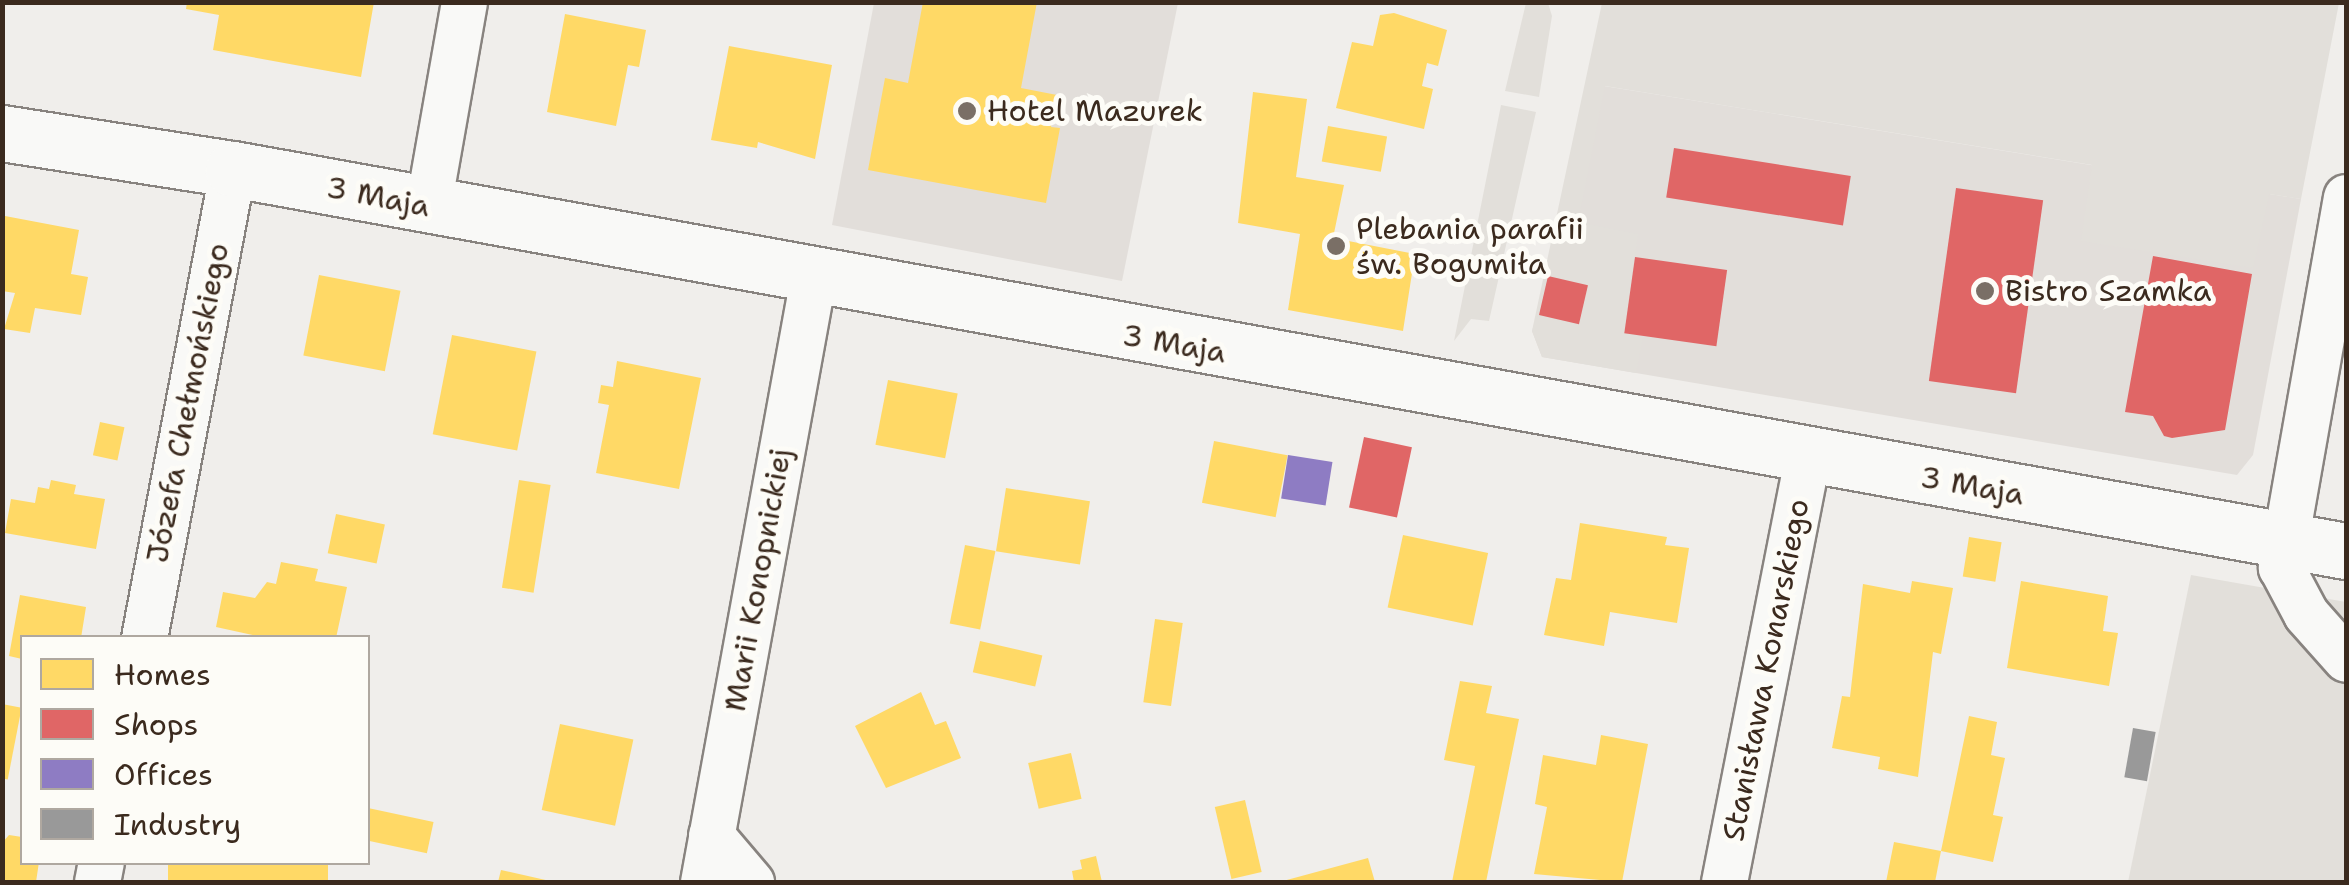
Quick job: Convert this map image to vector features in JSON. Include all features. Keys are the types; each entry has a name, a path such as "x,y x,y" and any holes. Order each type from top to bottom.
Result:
{"street":[{"path":"428,206 464,2"},
{"name":"3 Maja","path":"2,133 233,169 1807,458 2346,551"},
{"name":"Józefa Chełmońskiego","path":"145,635 233,169"},
{"path":"2346,197 2284,540 2282,577 2346,659"},
{"name":"Marii Konopnickiej","path":"703,882 813,278"},
{"name":"Stanisława Konarskiego","path":"1724,882 1807,458"},
{"path":"711,835 751,882"}],"shaded area":[{"path":"874,3 1178,3 1122,281 832,225"},
{"path":"1526,3 1548,3 1552,16 1539,97 1505,91"},
{"path":"1602,3 2339,3 2301,199 2269,194 2253,268 2081,241 2092,165 1605,86 1578,222 1638,234 1624,333 1643,336 1636,373 1542,357 1532,331"},
{"path":"1604,86 2301,199 2253,455 2237,475 1542,357 1532,331"},
{"path":"1501,105 1536,112 1489,321 1471,319 1454,341"},
{"path":"2191,575 2346,602 2346,882 2128,882"}],"building: Homes":[{"path":"187,2 374,2 361,77 213,50 219,15 186,9"},
{"name":"Hotel Mazurek","path":"923,2 1037,2 1021,88 1057,95 1051,127 1060,128 1046,203 868,170 885,78 908,83"},
{"path":"1394,13 1447,30 1438,66 1427,63 1422,86 1433,89 1424,129 1336,108 1352,42 1373,46 1380,15"},
{"path":"565,14 646,30 639,67 628,65 616,126 547,112"},
{"path":"729,46 832,65 815,159 758,142 757,148 711,140"},
{"name":"Plebania parafii św. Bogumiła","path":"1253,92 1307,99 1296,177 1344,185 1333,238 1415,254 1403,331 1288,310 1300,234 1238,223"},
{"path":"1328,126 1387,136 1381,172 1322,161"},
{"path":"5,216 79,230 71,274 88,277 81,315 35,308 30,333 4,329 15,293 2,291"},
{"path":"319,275 400,291 385,371 303,355"},
{"path":"452,335 536,351 517,451 433,434"},
{"path":"617,361 701,378 679,489 596,473 609,405 598,403 601,385 613,387"},
{"path":"888,380 958,394 945,458 875,445"},
{"path":"100,422 124,427 117,460 93,455"},
{"path":"1214,441 1288,455 1276,517 1202,503"},
{"path":"51,480 76,485 74,494 105,499 96,549 5,533 11,499 35,503 38,487 49,489"},
{"path":"519,480 551,485 534,593 502,588"},
{"path":"1006,488 1090,501 1080,565 996,551"},
{"path":"336,514 385,524 377,564 328,553"},
{"path":"1580,523 1667,537 1665,545 1689,548 1677,623 1610,612 1604,646 1544,635 1556,578 1571,580"},
{"path":"1403,535 1488,553 1473,625 1388,607"},
{"path":"1969,537 2002,542 1995,582 1963,577"},
{"path":"965,545 995,551 980,629 950,624"},
{"path":"281,562 318,569 315,581 347,587 337,635 253,635 216,627 223,592 255,598 267,582 276,584"},
{"path":"1912,581 1953,588 1941,654 1933,652 1918,777 1878,769 1880,757 1832,748 1842,696 1850,697 1863,584 1910,593"},
{"path":"2021,581 2108,596 2103,631 2118,633 2109,686 2007,668"},
{"path":"20,595 86,607 81,635 20,635 20,659 9,656"},
{"path":"1155,619 1183,623 1171,706 1143,702"},
{"path":"980,641 1042,655 1035,687 973,672"},
{"path":"1460,681 1492,686 1486,713 1519,719 1486,882 1452,882 1475,766 1444,760"},
{"path":"921,692 935,725 946,721 961,758 886,788 855,726"},
{"path":"2,704 20,707 8,779 2,778"},
{"path":"1969,716 1997,722 1991,755 2005,758 1993,815 2003,817 1993,862 1941,851"},
{"path":"560,724 633,740 615,826 542,810"},
{"path":"1601,735 1648,744 1622,882 1534,874 1547,807 1535,804 1543,755 1596,765"},
{"path":"1071,753 1082,799 1039,809 1028,763"},
{"path":"1245,800 1262,872 1231,879 1215,807"},
{"path":"370,808 434,822 427,853 370,841"},
{"path":"9,835 20,837 20,865 39,865 36,882 2,882 2,843"},
{"path":"1894,842 1941,851 1935,882 1886,882"},
{"path":"1096,856 1102,882 1074,882 1072,871 1082,869 1080,860"},
{"path":"1368,858 1375,882 1283,882 1283,881"},
{"path":"168,865 328,865 328,882 168,882"},
{"path":"501,870 550,881 550,882 498,882"}],"building: Shops":[{"path":"1674,148 1851,176 1843,225 1666,197"},
{"name":"Bistro Szamka","path":"1956,188 2043,200 2016,393 1929,381"},
{"path":"2153,256 2252,274 2225,430 2172,438 2164,436 2153,416 2125,412"},
{"path":"1635,257 1727,270 1716,346 1624,333"},
{"path":"1548,276 1588,285 1579,324 1539,315"},
{"path":"1364,437 1412,447 1397,518 1349,507"}],"building: Offices":[{"path":"1288,455 1332,462 1326,505 1281,498"}],"building: Industry":[{"path":"2133,728 2156,732 2147,781 2124,777"}],"place":[{"name":"Hotel Mazurek","path":"967,111"},
{"name":"Plebania parafii św. Bogumiła","path":"1336,246"},
{"name":"Bistro Szamka","path":"1985,291"}]}
